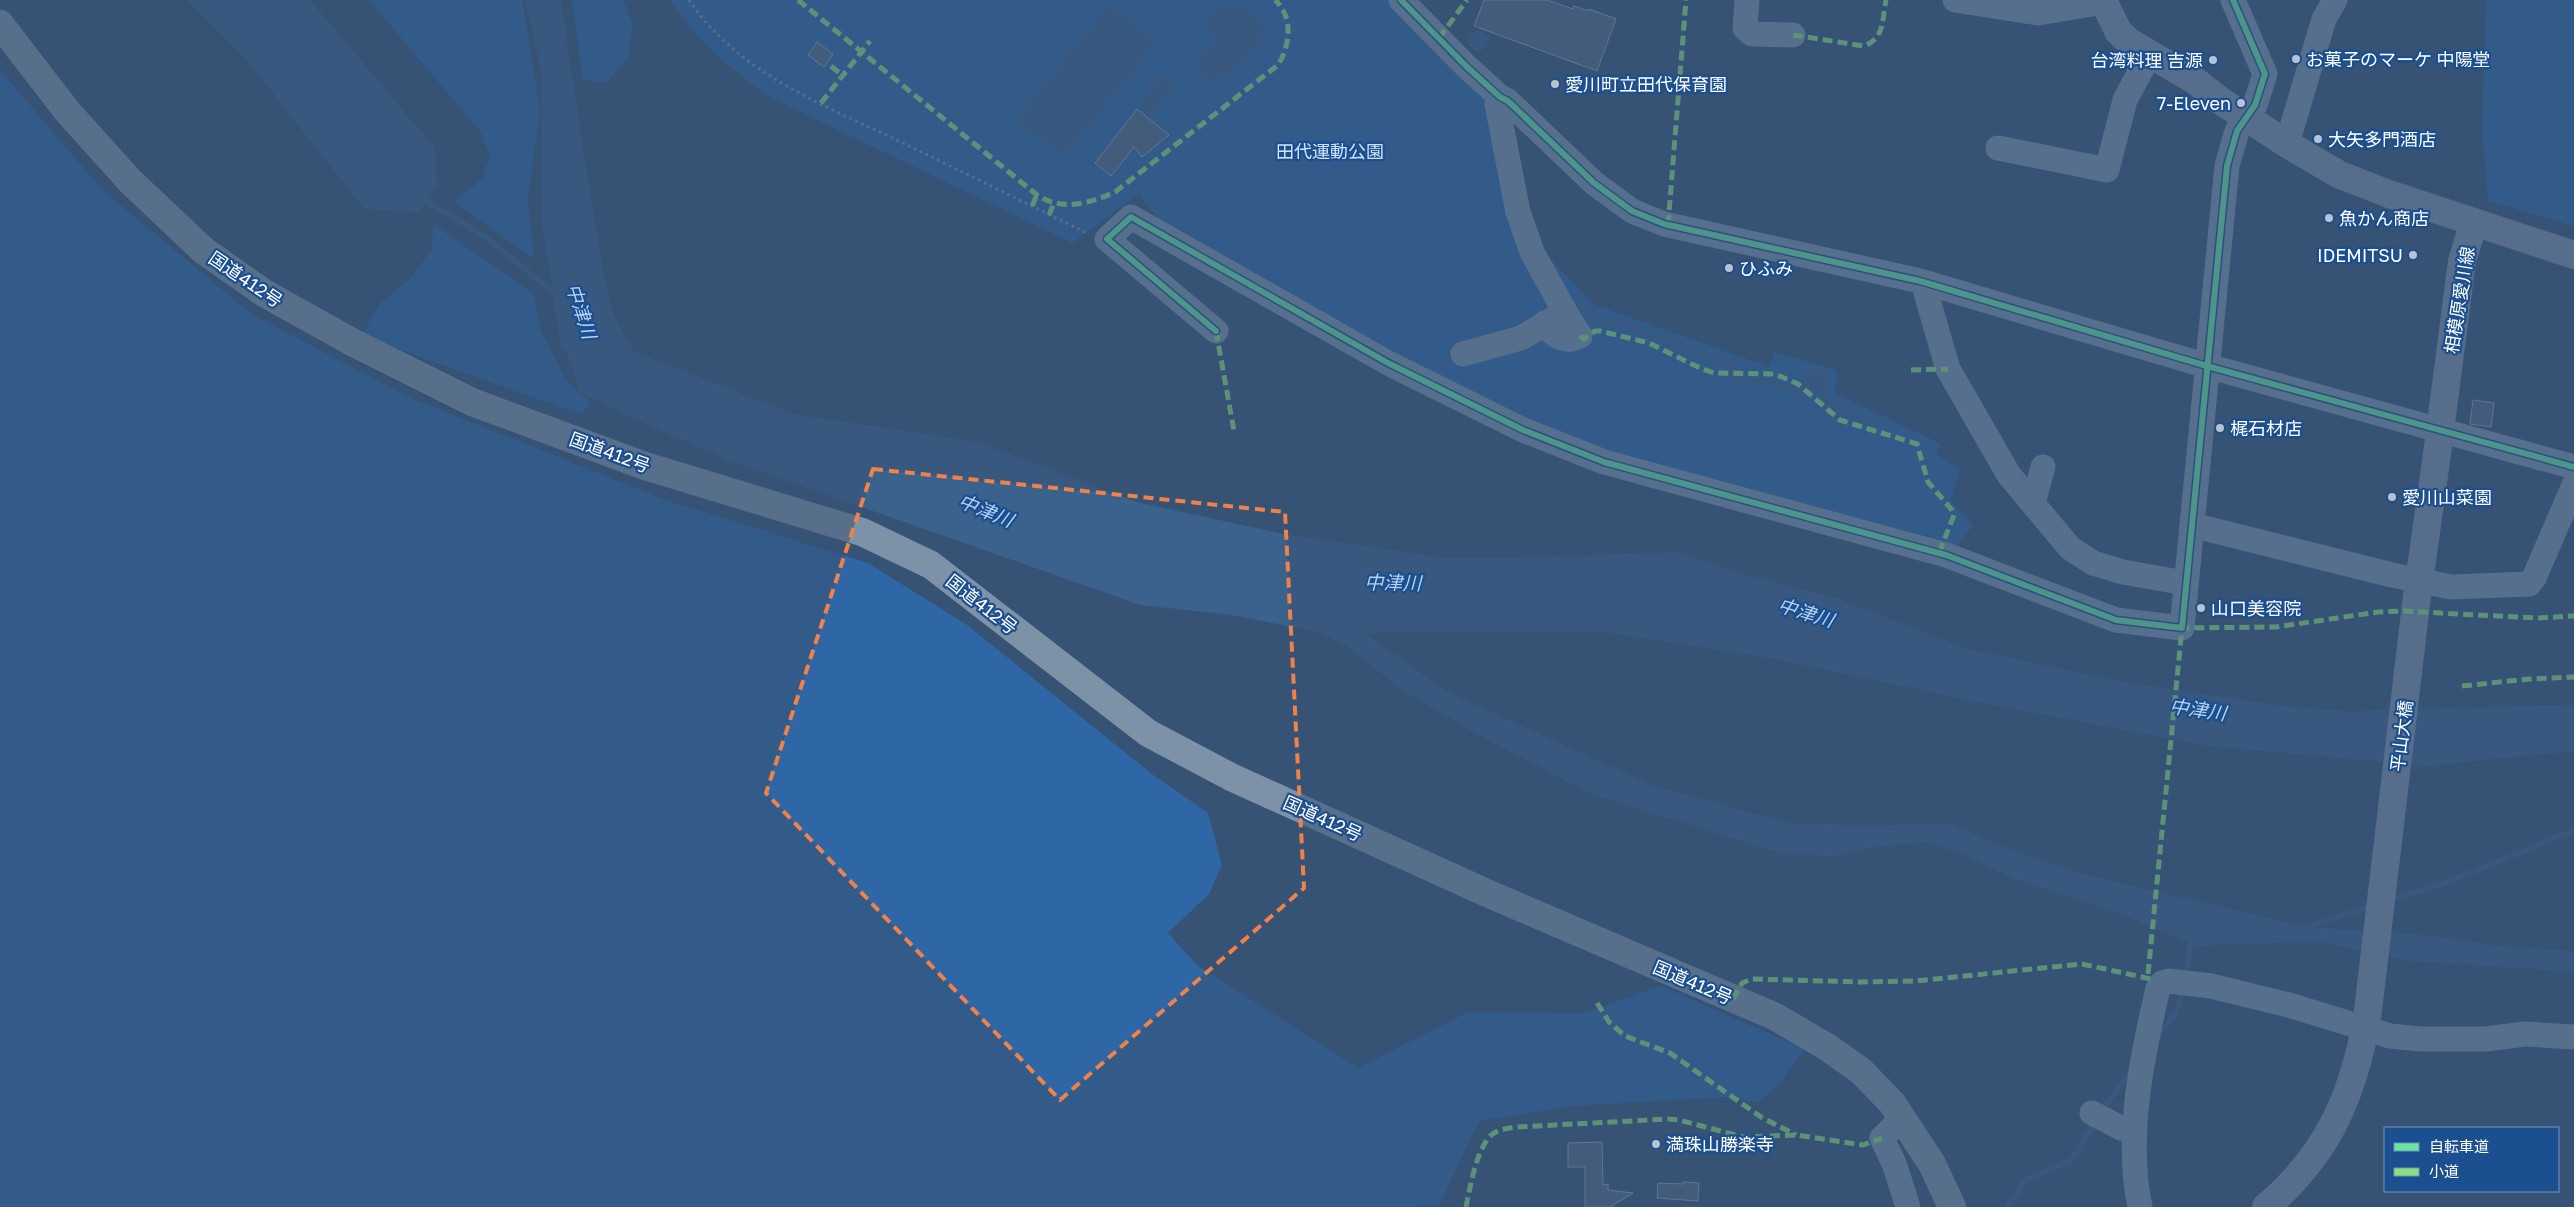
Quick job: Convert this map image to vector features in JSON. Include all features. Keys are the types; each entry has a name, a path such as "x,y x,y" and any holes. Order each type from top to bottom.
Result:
{"highway":[{"name":"国道412号","path":"0,24 67,111 130,180 203,250 264,293 352,342 472,402 645,466 862,532 931,565 1148,732 1231,777 1480,890 1774,1016 1827,1047 1861,1071 1892,1103 1932,1164 1952,1207"}],"main road":[{"path":"2103,1 2118,31 2149,55 2206,88 2246,118 2287,144 2340,175 2474,222"},
{"name":"相模原愛川線","path":"2438,442 2462,261 2474,222 2574,255"},
{"name":"平山大橋","path":"2366,1024 2417,596 2438,442"},
{"path":"2266,1207 2290,1186 2328,1136 2346,1096 2366,1024"}],"street":[{"path":"1401,0 1500,98 1508,101 1594,184 1632,211 1664,224 1920,281 2207,366 2438,442 2574,467"},
{"path":"1747,0 1745,28 1752,34 1793,35"},
{"path":"1955,0 2038,13 2103,1"},
{"path":"1216,330 1107,239 1131,217 1388,363 1523,430 1604,462 1946,555 2116,620 2182,628 2227,166 2237,131 2258,99 2265,74 2233,0"},
{"path":"2287,144 2324,20 2335,0"},
{"path":"2010,145 2107,170 2125,100 2149,55"},
{"path":"1462,354 1521,338 1555,318 1518,212 1496,104 1500,98"},
{"path":"1925,284 1948,369 2009,475 2070,548 2093,563 2123,572 2185,583"},
{"path":"2033,504 2043,467"},
{"path":"2192,525 2451,588 2529,584 2534,578 2574,485"},
{"path":"2140,1207 2134,1182 2134,1131 2147,1036 2158,988 2162,983 2169,981 2198,984 2289,1005 2366,1024 2390,1036 2420,1039 2486,1039 2525,1034 2574,1037"},
{"path":"2092,1113 2121,1128 2134,1131"},
{"path":"1902,1118 1882,1138 1895,1166 1908,1207"}],"path":[{"path":"689,0 699,14 740,56 785,85 1092,236 1107,239"}],"highlighted area":[{"path":"873,469 1285,512 1304,888 1060,1100 766,793"}],"green space":[{"path":"369,0 522,0 540,110 528,199 534,259 454,202 482,179 490,156 480,131"},
{"path":"572,0 623,0 633,24 628,58 606,83 583,80"},
{"name":"田代運動公園","path":"670,0 1390,0 1490,100 1535,242 1593,304 1770,367 1774,352 1837,370 1835,393 1941,444 1936,454 1961,470 1950,500 1973,525 1955,548 1576,442 1388,353 1389,349 1278,294 1162,223 1139,194 1072,243 768,96 714,52 691,28"},
{"path":"2486,0 2574,0 2574,226 2488,201 2482,129"},
{"path":"0,70 102,190 253,315 413,399 666,500 868,563 967,625 1152,774 1208,813 1222,865 1209,894 1168,933 1197,965 1358,1068 1468,1012 1585,1013 1661,986 1804,1049 1778,1086 1757,1102 1726,1097 1572,1106 1479,1121 1439,1205 1412,1207 0,1207"},
{"path":"433,224 534,294 541,331 566,380 591,403 580,414 361,336 381,302 409,280 432,250"}],"water":[{"path":"187,0 310,0 435,148 437,184 419,212 364,209 246,59"},
{"name":"中津川","path":"525,0 561,0 605,283 616,319 635,352 794,414 978,442 1137,502 1283,534 1447,558 1675,552 1733,571 1836,598 1965,648 2128,683 2289,707 2349,711 2574,705 2574,751 2426,766 2208,746 1977,702 1770,658 1611,633 1364,633 1446,691 1651,785 1787,823 1854,825 1952,824 2011,850 2078,873 2307,927 2426,935 2508,947 2574,951 2574,972 2412,961 2323,943 2218,944 2199,947 2119,913 2013,878 1964,855 1927,842 1866,848 1841,856 1787,855 1591,794 1477,734 1402,690 1350,648 1318,632 1231,615 1140,605 728,460 617,411 579,392 571,363 560,342 542,221 541,71"},
{"path":"1229,3 1244,7 1263,25 1264,31 1259,47 1222,77 1215,81 1209,80 1202,77 1196,63 1204,50 1218,46 1210,33 1208,23 1215,10"},
{"path":"1109,4 1157,43 1063,158 1015,119"},
{"path":"1478,31 1485,34 1488,41 1485,48 1478,51 1471,48 1468,41 1471,34"},
{"path":"1167,74 1173,78 1175,87 1153,115 1146,115 1138,106 1159,75"},
{"path":"1814,368 1829,374 1827,397 1830,400 1828,403 1801,382 1804,374"}],"building":[{"path":"1484,0 1547,0 1573,9 1574,6 1588,11 1589,9 1616,19 1597,71 1474,26"},
{"path":"817,42 833,54 824,67 808,55"},
{"path":"1137,109 1169,135 1142,157 1134,147 1111,176 1095,163"},
{"path":"2473,400 2494,403 2491,427 2470,424"},
{"path":"1602,1142 1603,1185 1608,1184 1608,1190 1633,1193 1610,1207 1585,1207 1585,1167 1568,1167 1568,1143"},
{"path":"1683,1182 1699,1183 1698,1201 1657,1198 1658,1183 1683,1184"}],"waterway":[{"name":"中津川","path":"421,195 426,201 484,236 558,296"},
{"path":"1579,303 1582,311 1590,317 1601,321 1625,324 1657,338 1682,344 1707,357 1717,357 1726,362 1731,369 1732,377 1736,380 1766,380 1796,391 1801,391 1806,384 1812,385"},
{"path":"1823,397 1837,409 1878,424"},
{"path":"2388,901 2451,881 2574,830"},
{"path":"2300,929 2372,906"},
{"path":"2187,976 2191,936"},
{"path":"2158,1036 2175,1014 2184,988"},
{"path":"2101,1112 2132,1069"},
{"path":"2008,1207 2025,1180 2071,1161 2095,1122"}],"marked path":[{"path":"798,0 1037,195 1047,200 1067,204 1096,200 1115,192 1278,65 1285,49 1288,32 1285,15 1275,0"},
{"path":"1439,38 1467,0"},
{"path":"1668,225 1686,0"},
{"path":"1793,35 1864,46 1871,43 1879,33 1886,0"},
{"path":"821,103 870,41"},
{"path":"831,66 843,76"},
{"path":"1032,206 1037,195"},
{"path":"1049,215 1054,203"},
{"path":"1216,331 1234,431"},
{"path":"1580,336 1584,339 1595,331 1600,331 1649,343 1714,373 1775,374 1798,384 1840,420 1917,444 1928,482 1952,510 1954,515 1939,553"},
{"path":"1911,370 1948,369"},
{"path":"2148,974 2182,628 2276,627 2378,612 2402,611 2537,618 2574,616"},
{"path":"2462,686 2529,679 2574,677"},
{"path":"1733,999 1742,983 1752,979 1861,982 1915,981 2082,964 2151,979"},
{"path":"1597,1003 1609,1022 1625,1036 1670,1053 1761,1117 1796,1135"},
{"path":"1466,1207 1475,1167 1483,1147 1494,1133 1508,1128 1668,1119 1679,1120 1743,1137 1796,1135 1863,1145 1882,1138"}],"cycle path":[{"path":"1401,0 1466,66 1500,97 1508,101 1594,183 1632,211 1664,224 1920,281 2207,366 2574,467"},
{"path":"1216,331 1107,239 1131,217 1388,363 1523,430 1604,462 1946,555 2116,620 2182,628 2227,166 2237,131 2255,105 2265,74 2233,0"}],"place":[{"name":"お菓子のマーケ 中陽堂","path":"2296,59"},
{"name":"台湾料理 吉源","path":"2213,60"},
{"name":"愛川町立田代保育園","path":"1555,84"},
{"name":"7-Eleven","path":"2241,103"},
{"name":"大矢多門酒店","path":"2318,139"},
{"name":"魚かん商店","path":"2329,218"},
{"name":"IDEMITSU","path":"2413,255"},
{"name":"ひふみ","path":"1729,268"},
{"name":"梶石材店","path":"2220,428"},
{"name":"愛川山菜園","path":"2392,497"},
{"name":"山口美容院","path":"2201,608"},
{"name":"満珠山勝楽寺","path":"1656,1144"}]}
